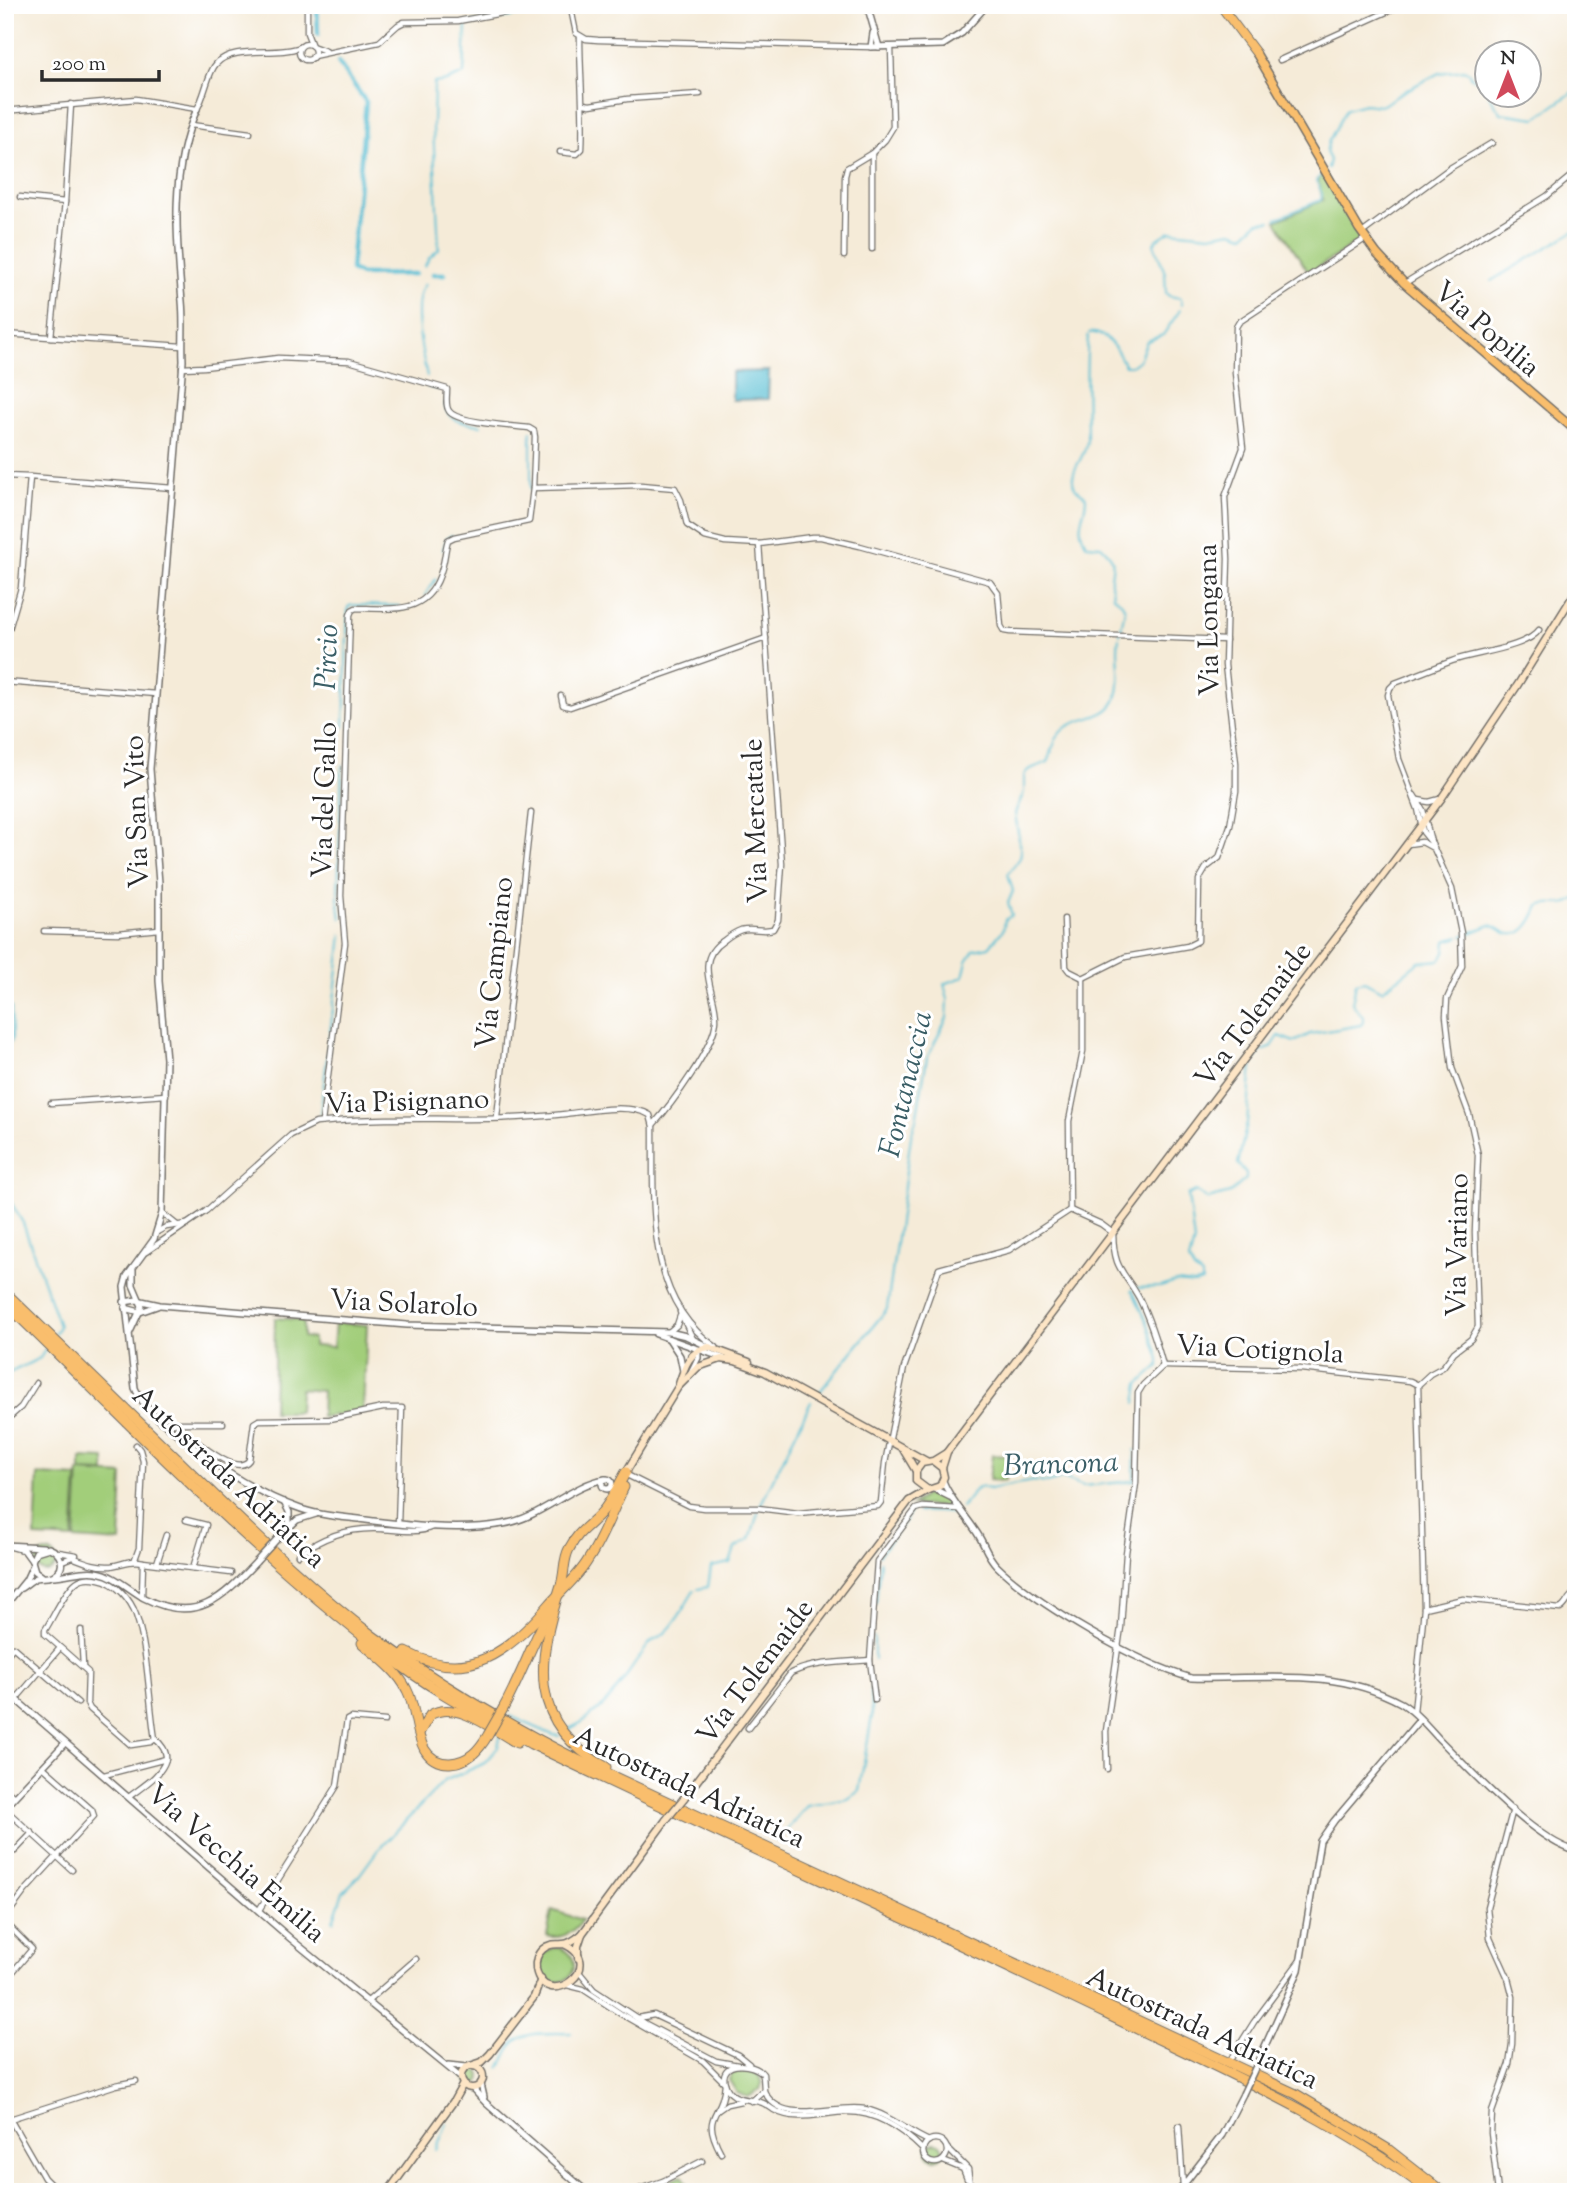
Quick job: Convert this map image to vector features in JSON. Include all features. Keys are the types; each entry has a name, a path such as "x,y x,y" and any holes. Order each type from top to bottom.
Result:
{"highway":[{"path":"1220,5 1256,53"},
{"path":"1226,5 1239,21 1256,53"},
{"name":"Autostrada Adriatica","path":"5,1292 21,1313 102,1397 293,1581 389,1657 462,1704 531,1744 666,1809 1293,2104 1340,2131 1430,2192"},
{"name":"Autostrada Adriatica","path":"5,1303 21,1313 102,1386 329,1601 373,1636 456,1693 513,1727 576,1759 1296,2094 1388,2149 1443,2192"},
{"path":"373,1636 424,1660 443,1664 467,1664 496,1654 512,1644 587,1562 628,1474"},
{"path":"628,1474 598,1515 579,1532 567,1551 545,1654 544,1678 551,1714 559,1731 601,1765 723,1827"},
{"path":"605,1483 608,1503"},
{"path":"293,1581 305,1596 397,1675 410,1696 425,1751 433,1758 446,1763 471,1756 488,1735 519,1679 534,1640 556,1598"},
{"path":"419,1733 424,1721 433,1713 442,1710 456,1711 559,1765 666,1809"}],"main road":[{"name":"Via Popilia","path":"1256,53 1364,236 1404,283 1576,431"},
{"name":"Via Tolemaide","path":"909,1501 943,1481 942,1468 947,1452 1441,799 1517,686 1576,590"},
{"path":"628,1474 698,1349 709,1347 753,1364 903,1450 942,1468"},
{"path":"686,1372 707,1362 727,1359 765,1372"},
{"path":"903,1450 916,1471"},
{"name":"Via Tolemaide","path":"579,1971 578,1946 582,1934 909,1501 916,1481 916,1471 947,1452"},
{"path":"916,1481 923,1488 931,1490"},
{"name":"Via Tolemaide","path":"534,1997 541,1979 536,1965 540,1952 551,1945 564,1944 582,1934"},
{"path":"564,1944 570,1947 578,1958"},
{"path":"566,1986 579,1971"},
{"path":"541,1979 554,1987"},
{"name":"Via Tolemaide","path":"453,2102 462,2081 463,2071 482,2062 490,2054 534,1997 542,1990 566,1986"},
{"name":"Via Tolemaide","path":"481,2084 490,2054"},
{"path":"469,2067 479,2067 484,2075"},
{"path":"462,2081 472,2089"},
{"path":"388,2192 453,2102 481,2084"}],"street":[{"path":"307,5 307,33 314,50 313,56"},
{"path":"327,51 379,42 398,24 404,22 458,21 546,5"},
{"path":"560,152 577,154 582,149 584,104 580,86 580,37 573,29 571,9 566,5"},
{"path":"867,5 879,47"},
{"path":"580,37 625,42 936,46 948,43 962,33 987,5"},
{"path":"1280,60 1402,5"},
{"path":"301,57 299,51 307,33"},
{"path":"871,47 873,33"},
{"name":"Via San Vito","path":"288,52 308,44 327,51"},
{"path":"844,256 847,168 872,153 885,140 894,122 891,47"},
{"name":"Via San Vito","path":"327,51 307,59 288,52 252,52 224,58 216,63 190,125 177,181 182,368 150,769 159,883 159,981 166,1059 162,1213 145,1253 125,1282 125,1305 135,1388 146,1406 164,1424 223,1469 284,1502 317,1514 433,1527 492,1526 514,1522 587,1485 605,1483"},
{"path":"584,104 590,106 627,99 700,94"},
{"path":"5,111 136,99 197,108"},
{"path":"51,337 65,202 71,104"},
{"path":"190,125 250,133"},
{"path":"1364,236 1450,168 1492,143"},
{"path":"872,153 872,249"},
{"name":"Via Popilia","path":"1404,283 1547,196 1576,172"},
{"path":"20,197 65,202"},
{"name":"Via Longana","path":"1083,978 1125,957 1188,946 1198,941 1199,880 1206,868 1219,858 1230,826 1236,791 1236,762 1225,665 1228,559 1225,497 1243,448 1235,373 1236,327 1239,321 1364,236"},
{"path":"5,334 183,346"},
{"path":"182,368 278,358 349,361 423,384 443,387 447,390 447,408 450,414 461,419 529,428 534,431 533,488 641,485 675,488 681,500 684,519 691,530 705,537 725,542 759,544 821,537 990,582 998,593 1001,626 1004,631 1226,640"},
{"path":"5,476 173,488"},
{"path":"5,643 22,589 30,477"},
{"name":"Via del Gallo","path":"322,1122 345,943 341,896 350,615 356,608 400,608 422,602 438,580 448,540 529,521 533,488"},
{"name":"Via Mercatale","path":"653,1126 677,1098 712,1036 716,1021 707,982 708,964 715,946 739,930 764,932 773,929 778,920 782,864 759,544"},
{"name":"Via Variano","path":"1418,1385 1443,1367 1454,1352 1471,1339 1478,1327 1475,1232 1478,1155 1469,1114 1452,1068 1446,1016 1447,999 1462,966 1461,933 1452,889 1399,759 1388,695 1395,683 1452,661 1506,647 1532,637 1539,631"},
{"path":"561,696 563,705 570,707 766,638"},
{"name":"Via San Vito","path":"5,682 156,694"},
{"path":"1416,797 1429,802 1441,799"},
{"name":"Via Campiano","path":"497,1117 531,813"},
{"path":"1407,844 1422,842 1434,849"},
{"path":"1064,919 1066,967 1083,978 1083,1051 1069,1121 1070,1210"},
{"name":"Via San Vito","path":"44,931 118,933 159,929"},
{"path":"51,1103 166,1095"},
{"name":"Via Pisignano","path":"145,1253 227,1194 256,1164 291,1135 322,1122 641,1110 650,1115 653,1126"},
{"path":"653,1126 656,1243 664,1278 691,1325 722,1352"},
{"path":"1070,1210 1101,1224 1112,1234"},
{"path":"605,1483 628,1474 689,1506 704,1508 758,1508 798,1513 874,1507 881,1502 885,1463 910,1346 939,1269 1009,1250 1070,1210"},
{"path":"162,1213 178,1225"},
{"path":"156,1232 188,1224"},
{"path":"156,1232 163,1236 172,1235"},
{"name":"Via Cotignola","path":"1112,1234 1114,1256 1119,1270 1139,1298 1163,1366 1301,1368 1410,1381 1418,1385"},
{"path":"129,1335 140,1312 141,1300 134,1285 134,1267"},
{"name":"Via Solarolo","path":"125,1305 131,1300 141,1300 160,1305 407,1325 647,1332 694,1339 709,1347"},
{"path":"125,1305 140,1312"},
{"name":"Via Solarolo","path":"140,1312 160,1305"},
{"path":"680,1308 698,1349"},
{"path":"681,1315 679,1322 668,1335 686,1372"},
{"path":"691,1325 694,1339"},
{"name":"Via Solarolo","path":"668,1335 727,1359"},
{"path":"1107,1769 1106,1731 1136,1483 1139,1393 1143,1385 1163,1366"},
{"path":"5,1421 21,1407 36,1383"},
{"path":"1414,1712 1424,1608 1418,1385"},
{"path":"171,1429 184,1433 227,1462 238,1466 249,1460 254,1423 259,1420 330,1419 383,1408 402,1408 398,1524"},
{"path":"164,1424 223,1423"},
{"path":"135,1559 139,1548 143,1461 136,1445"},
{"path":"943,1481 950,1497 977,1533 986,1554 997,1566 1033,1594 1118,1646 1191,1678 1316,1677 1349,1682 1388,1697 1414,1712 1513,1810 1556,1843 1576,1851"},
{"path":"931,1490 950,1497"},
{"path":"284,1502 289,1512 289,1526"},
{"path":"874,1700 870,1660 877,1561 916,1509 958,1509"},
{"path":"5,1606 21,1588 35,1578 80,1572 105,1574 142,1597 177,1607 196,1607 210,1603 226,1593 289,1526 305,1516 317,1514"},
{"path":"186,1520 206,1525 193,1568"},
{"path":"298,1555 328,1536 353,1531 418,1531 433,1527"},
{"path":"157,1563 166,1535"},
{"path":"6,1545 29,1544 49,1548 103,1566"},
{"path":"6,1545 24,1550 35,1572 43,1577"},
{"path":"21,1588 36,1552 49,1548"},
{"path":"58,1552 66,1569 80,1572"},
{"path":"54,1576 62,1562 72,1556 96,1566 113,1566 135,1559 230,1573"},
{"path":"142,1597 143,1562"},
{"path":"130,1796 156,1775 166,1755 155,1739 141,1631 136,1613 123,1593 103,1580 86,1577 72,1585 45,1630 49,1639 88,1672 87,1706 131,1745 155,1739"},
{"path":"1424,1608 1463,1599 1560,1609 1568,1597 1576,1593"},
{"path":"81,1630 83,1667"},
{"path":"5,1658 13,1647 78,1703"},
{"path":"16,1699 60,1648"},
{"path":"748,1728 790,1673 841,1661 870,1660"},
{"name":"Via Vecchia Emilia","path":"5,1690 462,2081"},
{"path":"259,1910 337,1786 347,1720 351,1718 385,1721"},
{"path":"1181,2189 1222,2135 1291,1991 1302,1958 1320,1841 1420,1719"},
{"path":"65,1744 5,1808 72,1870"},
{"path":"104,1775 166,1759"},
{"path":"6,1979 32,1949 5,1920 25,1891 94,1816 92,1810 43,1767"},
{"path":"5,1789 14,1797"},
{"path":"1497,2192 1491,2133 1492,2112 1509,2064 1513,1997 1508,1978 1490,1938 1487,1907 1513,1810"},
{"path":"5,1843 15,1851 32,1833"},
{"path":"1232,2057 1254,2022 1302,1958"},
{"path":"368,2001 416,1959"},
{"path":"579,1971 594,1990 636,2018 716,2061 750,2065"},
{"name":"Via Tolemaide","path":"566,1986 571,1984 583,1989 703,2061 731,2092 748,2101 759,2101 776,2111 794,2116 848,2112 869,2115 909,2136 923,2150 927,2160 934,2163 942,2161"},
{"path":"636,2018 654,2015 738,2055 763,2074 764,2090 773,2103 794,2112 849,2107 880,2113 912,2134 929,2141 939,2140 953,2157 968,2169 969,2192"},
{"path":"443,2063 469,2067"},
{"path":"720,2153 711,2134 714,2114 722,2100 726,2072 739,2065"},
{"path":"67,2192 60,2191 44,2178 8,2117 136,2081"},
{"path":"481,2084 486,2103"},
{"path":"472,2089 587,2192"},
{"path":"714,2114 727,2104 756,2099 764,2090"},
{"path":"1179,2126 1183,2175 1181,2189"},
{"path":"923,2150 929,2141"},
{"path":"946,2147 942,2161 963,2169 969,2192"},
{"path":"631,2192 663,2181 702,2161"},
{"path":"1183,2175 1190,2179"}],"green space":[{"path":"1323,173 1362,239 1309,273 1276,221 1323,200 1318,181"},
{"path":"275,1318 303,1320 303,1337 313,1338 313,1346 333,1347 335,1323 367,1325 363,1411 321,1417 322,1391 300,1389 299,1412 273,1412"},
{"path":"992,1455 1007,1456 1005,1481 989,1480"},
{"path":"81,1458 105,1459 105,1472 81,1471"},
{"path":"79,1472 123,1475 120,1542 75,1539"},
{"path":"38,1475 77,1477 73,1539 35,1537"},
{"path":"929,1492 940,1494 950,1502 950,1507 912,1505"},
{"path":"46,1552 53,1555 56,1562 53,1569 46,1572 39,1569 36,1562 39,1555"},
{"path":"552,1910 582,1920 567,1934 547,1936"},
{"path":"557,1948 569,1953 574,1965 569,1977 557,1982 545,1977 540,1965 545,1953"},
{"path":"746,2068 756,2073 761,2082 760,2090 748,2097 737,2093 729,2080 732,2072"},
{"path":"473,2069 481,2077 473,2085 465,2077"},
{"path":"932,2143 938,2143 943,2151 941,2157 932,2159 927,2154 927,2148"},
{"path":"682,2175 693,2192 647,2191"}],"water":[{"path":"769,371 768,399 732,400 732,372"}],"waterway":[{"path":"317,5 318,34"},
{"name":"Pircio","path":"425,266 439,249 433,127 434,83 464,74 466,24 564,8"},
{"path":"338,62 366,102 351,270 361,275 415,274"},
{"name":"Fontanaccia","path":"1328,168 1330,160 1326,152 1329,141 1346,109 1365,104 1380,106 1439,73 1464,70 1472,78"},
{"name":"Fontanaccia","path":"1498,108 1501,113 1536,118 1576,90"},
{"name":"Fontanaccia","path":"1276,219 1321,200 1322,194 1317,181 1322,173"},
{"name":"Fontanaccia","path":"1182,305 1181,298 1166,293 1165,273 1154,244 1156,240 1170,231 1210,235 1232,231 1244,235 1258,222 1271,221"},
{"path":"1491,281 1576,230"},
{"path":"433,274 445,274"},
{"name":"Pircio","path":"425,284 421,292 418,315 427,376"},
{"name":"Fontanaccia","path":"1089,333 1106,338 1125,366 1131,366 1139,360 1147,341 1163,335 1180,310"},
{"name":"Fontanaccia","path":"1088,336 1087,440 1085,451 1073,476 1073,484 1086,497 1081,531 1087,545 1101,546 1112,561 1113,596 1125,609 1120,634"},
{"name":"Pircio","path":"428,387 439,389"},
{"name":"Pircio","path":"445,404 453,418 481,425"},
{"name":"Pircio","path":"531,432 531,489"},
{"name":"Pircio","path":"443,550 447,538 452,535"},
{"name":"Pircio","path":"425,595 436,579"},
{"name":"Pircio","path":"344,727 348,607 399,606"},
{"name":"Fontanaccia","path":"817,1395 887,1309 911,1136 927,1058 947,1018 948,999 944,984 963,977 967,961 974,950 989,947 1003,930 1005,920 1012,915 1008,903 1013,891 1008,874 1020,858 1021,852 1015,813 1024,792 1024,775 1028,770 1048,762 1056,740 1065,728 1100,714 1112,706 1119,684 1119,638"},
{"name":"Pircio","path":"341,919 338,898 342,765"},
{"name":"Brancona","path":"1576,873 1576,884"},
{"name":"Brancona","path":"1463,936 1490,925 1506,933 1518,933 1527,927 1539,906 1567,903 1576,899"},
{"name":"Pircio","path":"320,1115 342,935"},
{"name":"Brancona","path":"1135,1288 1160,1287 1176,1282 1202,1282 1202,1276 1194,1270 1189,1261 1194,1242 1188,1195 1196,1191 1208,1199 1230,1193 1246,1179 1246,1173 1238,1164 1247,1123 1252,1063 1261,1051 1271,1048 1279,1036 1294,1042 1310,1034 1361,1025 1363,1017 1352,1003 1356,983 1364,981 1382,990 1419,962 1440,960 1445,953 1446,941 1459,937"},
{"path":"5,1001 11,1006 12,1041 5,1047"},
{"path":"5,1192 23,1223 59,1326 55,1333"},
{"name":"Brancona","path":"1132,1290 1147,1322 1159,1359 1159,1366 1139,1384 1136,1403"},
{"path":"5,1375 40,1358 47,1347"},
{"name":"Fontanaccia","path":"760,1506 811,1402"},
{"name":"Brancona","path":"962,1507 975,1490 981,1487 990,1489 1033,1481 1047,1483 1064,1478 1083,1486 1134,1481 1135,1450"},
{"name":"Brancona","path":"879,1555 912,1510"},
{"name":"Brancona","path":"918,1511 957,1513"},
{"name":"Fontanaccia","path":"698,1589 708,1587 711,1567 730,1563 735,1548 750,1539 758,1513"},
{"name":"Brancona","path":"876,1603 880,1561"},
{"name":"Fontanaccia","path":"569,1729 596,1712 606,1702 650,1643 675,1622 694,1591"},
{"name":"Brancona","path":"874,1637 874,1660"},
{"name":"Brancona","path":"777,1841 807,1806 848,1799 859,1791 872,1716 871,1682"},
{"name":"Fontanaccia","path":"510,1716 559,1736"},
{"name":"Fontanaccia","path":"333,1921 343,1892 377,1851 444,1781 483,1764 498,1747 500,1737"},
{"name":"Brancona","path":"500,2067 511,2047 522,2037 571,2033"},
{"name":"Brancona","path":"436,2150 447,2123"}]}
